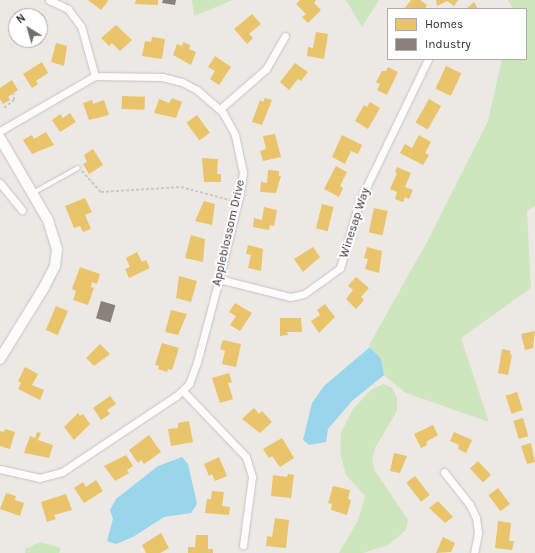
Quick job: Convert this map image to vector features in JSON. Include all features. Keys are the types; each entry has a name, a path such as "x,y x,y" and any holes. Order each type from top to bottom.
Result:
{"street":[{"path":"0,131 95,76 81,26 68,9 50,0"},
{"path":"220,110 266,69 285,36"},
{"name":"Winesap Way","path":"219,279 290,297 304,294 340,268 359,202 428,60"},
{"name":"Appleblossom Drive","path":"0,469 40,478 62,472 182,391 194,373 238,202 242,183 242,160 235,135 220,110 197,90 182,82 162,77 95,76"},
{"path":"0,138 33,193 54,235 56,260 45,286 0,359"},
{"path":"0,183 22,210"},
{"path":"182,391 246,457 252,477 243,545"},
{"path":"444,472 470,505 476,518 478,533 474,553"}],"lane":[{"path":"33,193 78,168"}],"path":[{"path":"4,108 14,100 12,94"},
{"path":"78,168 100,192 181,188 238,202"}],"green space":[{"path":"192,0 233,0 194,16"},
{"path":"346,0 379,0 362,27"},
{"path":"508,0 535,0 535,206 527,211 531,288 461,338 489,422 406,393 384,375 381,359 369,345 427,242 488,121 502,60 527,60 527,8 512,8"},
{"path":"383,384 392,388 397,397 397,411 375,448 372,460 375,471 408,520 406,530 388,545 363,553 339,553 358,520 365,496 346,475 340,453 341,433 353,409 371,390"},
{"path":"40,542 61,548 59,553 25,553 25,549"}],"water":[{"path":"370,347 381,359 384,375 352,401 328,429 326,442 309,445 303,440 312,403 324,386"},
{"path":"182,457 188,464 197,504 191,513 164,517 133,537 116,544 107,541 113,519 110,510 116,499 158,466"}],"building: Homes":[{"path":"88,0 108,0 108,1 101,10"},
{"path":"136,0 158,0 158,5 135,4"},
{"path":"300,0 316,0 314,3 321,10 308,23 302,17 306,14 296,4"},
{"path":"411,0 420,0 427,5 426,8 405,8"},
{"path":"436,0 458,0 454,6 447,1 437,6"},
{"path":"474,2 477,8 467,8"},
{"path":"252,14 261,24 249,34 253,38 247,44 234,29"},
{"path":"116,25 132,40 120,51 112,43 109,46 101,38"},
{"path":"316,32 328,34 324,59 307,56 308,47 313,48"},
{"path":"152,37 165,39 162,59 142,56 145,41 151,42"},
{"path":"183,42 190,45 189,49 196,52 191,65 173,55 177,44 182,46"},
{"path":"56,43 67,46 64,66 51,62"},
{"path":"215,56 231,67 219,85 210,79 215,71 208,67"},
{"path":"42,62 48,73 36,81 38,84 32,88 23,74"},
{"path":"295,63 308,72 301,81 298,79 289,90 280,82"},
{"path":"446,66 461,73 451,96 435,89"},
{"path":"388,67 398,72 387,95 377,90 380,84 376,82 382,71 386,71"},
{"path":"12,80 18,90 8,97 10,100 3,104 0,99 0,88"},
{"path":"122,96 145,97 145,110 122,109"},
{"path":"172,98 182,102 176,118 154,113 159,99 169,103"},
{"path":"265,98 272,100 262,125 252,122 260,100 263,102"},
{"path":"429,99 441,106 428,129 416,122"},
{"path":"92,100 93,104 104,100 109,115 89,120 83,103"},
{"path":"370,102 380,108 368,129 355,121 364,105 367,107"},
{"path":"70,113 76,122 60,132 52,120 60,114 63,118"},
{"path":"197,115 210,133 199,140 186,123"},
{"path":"46,132 54,145 32,154 23,140 32,135 34,139"},
{"path":"275,134 281,157 263,161 260,151 266,149 263,136"},
{"path":"342,135 362,145 358,154 351,151 345,164 332,157"},
{"path":"419,135 431,142 425,153 429,155 423,165 400,153 405,144 412,148"},
{"path":"93,149 103,165 89,174 83,164 87,162 84,155"},
{"path":"202,158 218,159 217,174 221,174 221,182 204,182"},
{"path":"336,166 347,172 340,186 343,188 339,197 324,189"},
{"path":"397,167 411,173 405,187 413,190 409,199 405,197 403,202 395,199 397,192 390,189 397,173 395,172"},
{"path":"268,170 279,171 279,176 281,176 276,193 260,192 261,182 267,183"},
{"path":"85,198 92,212 85,215 91,229 83,232 80,226 74,228 65,206"},
{"path":"204,201 215,204 212,225 195,221"},
{"path":"322,204 334,207 328,231 316,228"},
{"path":"264,207 277,210 274,226 270,225 269,230 253,227 254,218 262,220"},
{"path":"374,208 388,211 382,235 369,232"},
{"path":"191,235 205,239 203,262 185,258"},
{"path":"248,245 263,249 261,271 248,268 251,255 246,254"},
{"path":"313,247 320,257 303,272 294,259"},
{"path":"367,247 382,251 379,273 365,269 368,259 364,258"},
{"path":"137,252 142,262 146,260 150,268 129,278 125,269 130,267 126,258"},
{"path":"80,267 100,274 97,284 92,282 91,287 94,288 88,305 73,300 76,291 72,289"},
{"path":"179,276 197,281 191,302 176,298"},
{"path":"356,277 369,288 361,297 364,300 356,309 346,299 353,290 348,286"},
{"path":"235,303 252,313 240,331 230,325 236,316 229,312"},
{"path":"325,304 335,317 319,333 311,321 320,315 317,310"},
{"path":"56,306 68,311 58,335 46,330"},
{"path":"171,310 187,314 178,335 165,332"},
{"path":"280,318 301,318 302,332 287,332 288,335 280,336"},
{"path":"535,331 533,348 525,350 521,334"},
{"path":"223,340 241,344 236,367 222,364 225,351 220,349"},
{"path":"162,343 179,348 172,370 168,369 167,372 158,369 159,366 155,365"},
{"path":"100,344 110,354 94,366 86,358"},
{"path":"502,349 511,351 510,354 512,355 508,375 498,373"},
{"path":"25,367 38,374 32,385 44,390 40,400 18,389 21,383 18,381"},
{"path":"229,373 232,382 228,383 233,399 220,403 212,378"},
{"path":"517,392 523,410 511,414 506,396"},
{"path":"110,396 116,404 107,410 110,414 101,420 93,408"},
{"path":"254,408 259,414 262,411 272,422 260,433 242,419"},
{"path":"78,413 80,416 83,414 90,424 74,440 64,427"},
{"path":"523,418 528,436 519,439 513,421"},
{"path":"189,421 193,442 171,446 168,429 178,428 178,423"},
{"path":"433,425 438,435 426,442 427,445 421,448 414,434"},
{"path":"5,429 15,432 10,449 0,446 0,431 4,432"},
{"path":"37,432 41,433 38,440 53,445 49,458 24,453 30,436 35,438"},
{"path":"454,432 472,440 466,453 458,449 459,445 450,441"},
{"path":"149,435 161,452 144,464 141,460 138,463 129,450"},
{"path":"282,438 294,458 280,467 272,456 269,458 263,449"},
{"path":"531,443 535,462 527,464 521,446"},
{"path":"394,453 407,456 400,473 390,471"},
{"path":"126,455 133,466 127,470 129,473 115,481 104,466"},
{"path":"219,457 227,476 215,481 212,474 209,476 204,464"},
{"path":"478,461 491,475 483,482 470,469"},
{"path":"288,474 294,475 291,498 271,496 273,475 287,477"},
{"path":"415,476 430,495 421,502 406,483"},
{"path":"96,480 103,491 84,503 74,488 83,482 86,487"},
{"path":"333,486 350,490 348,499 351,500 347,515 331,510 332,504 328,503"},
{"path":"498,488 510,504 500,511 488,495"},
{"path":"212,491 224,492 222,506 230,507 229,515 205,513 207,499 211,499"},
{"path":"6,493 16,496 15,500 24,503 20,516 0,509"},
{"path":"66,494 72,510 54,515 56,519 47,522 41,502"},
{"path":"438,501 453,517 445,523 429,508"},
{"path":"275,518 289,520 286,548 266,546 267,536 272,537"},
{"path":"498,521 511,523 509,541 514,541 512,550 495,548"},
{"path":"161,533 169,548 160,553 146,553 142,545"},
{"path":"196,535 208,535 208,549 213,549 213,553 188,553 188,547 195,547"},
{"path":"443,537 455,543 451,552 436,553"}],"building: Industry":[{"path":"163,0 176,0 175,5 162,3"},
{"path":"101,301 115,305 110,322 96,318"}]}
